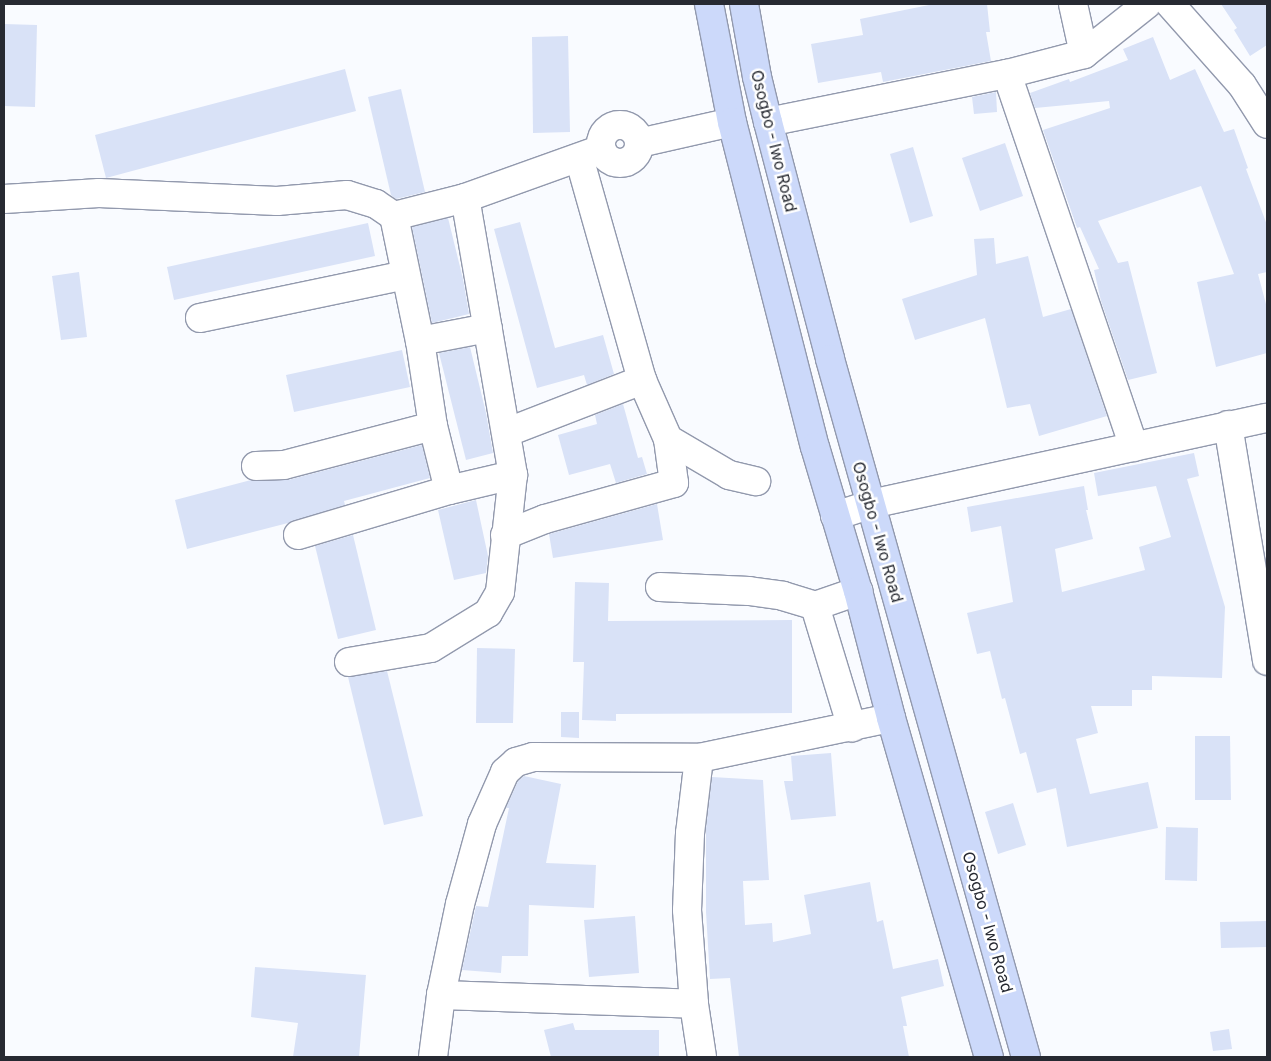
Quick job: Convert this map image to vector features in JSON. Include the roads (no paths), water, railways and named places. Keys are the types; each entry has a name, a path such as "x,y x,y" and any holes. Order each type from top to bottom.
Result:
{"main road":[{"name":"Osogbo - Iwo Road","path":"709,4 732,122 812,438 858,591 890,718 989,1057"},
{"name":"Osogbo - Iwo Road","path":"744,4 757,77 768,122 871,504 1026,1057"}],"street":[{"path":"1073,4 1084,54"},
{"path":"768,122 1007,74 1084,54 1147,4"},
{"path":"1170,4 1242,85 1267,124"},
{"path":"1007,74 1134,447"},
{"path":"394,216 466,198 590,154 606,132 616,126 622,125 634,131 639,143 732,122"},
{"path":"505,536 545,519 674,483 668,439 642,380 590,154"},
{"path":"4,199 98,193 277,201 347,195 376,204 394,216 420,341 434,426 449,490"},
{"path":"349,662 431,648 488,613 500,592 513,475 508,432 466,198"},
{"path":"200,318 406,275"},
{"path":"420,341 488,328"},
{"path":"508,432 642,380"},
{"path":"835,516 871,504 1267,418"},
{"path":"1228,425 1267,661"},
{"path":"256,466 284,465 434,426"},
{"path":"668,439 729,475 756,481"},
{"path":"298,535 449,490 513,475"},
{"path":"660,587 749,591 783,596 815,606 858,591"},
{"path":"815,606 852,728"},
{"path":"433,1057 441,995 460,904 482,824 505,772 516,762 533,757 699,758 852,728 890,718"},
{"path":"699,758 690,833 687,910 694,1004 702,1057"},
{"path":"441,995 694,1004"}]}
